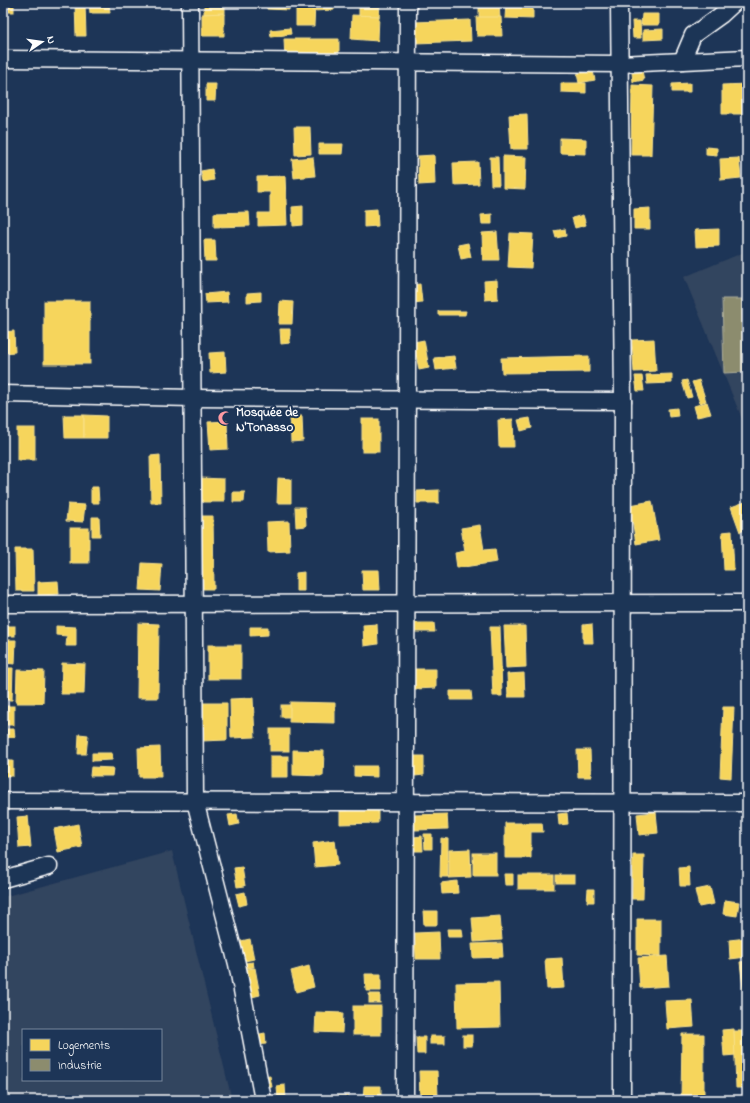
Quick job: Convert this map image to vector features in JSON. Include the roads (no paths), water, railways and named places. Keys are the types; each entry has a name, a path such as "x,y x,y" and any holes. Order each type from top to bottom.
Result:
{"street":[{"path":"190,3 195,801 237,964 263,1100"},
{"path":"405,1100 408,3"},
{"path":"619,3 623,401 622,1100"},
{"path":"682,61 692,34 721,15 734,3"},
{"path":"3,59 620,64 747,58"},
{"path":"3,394 193,398 623,401"},
{"path":"3,604 623,605 747,603"},
{"path":"3,801 747,803"},
{"path":"3,879 49,866"}],"place":[{"name":"Mosquée de N'Tonasso","path":"225,418"}]}
